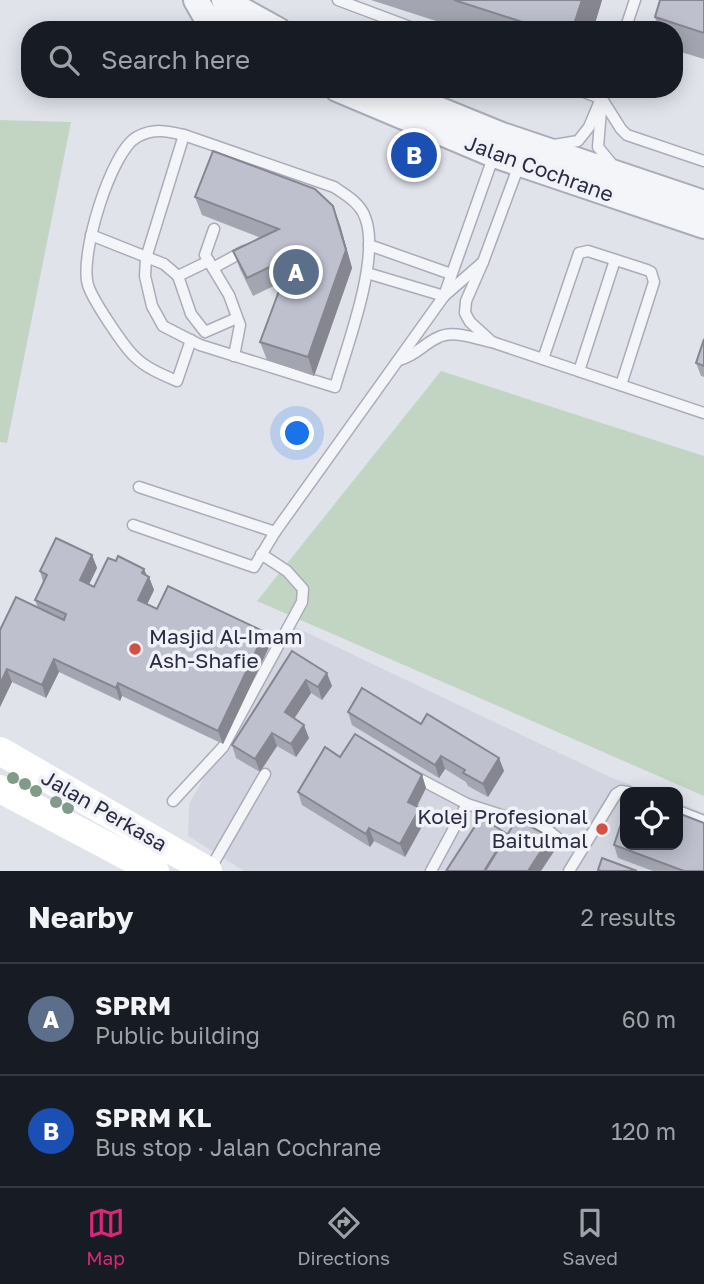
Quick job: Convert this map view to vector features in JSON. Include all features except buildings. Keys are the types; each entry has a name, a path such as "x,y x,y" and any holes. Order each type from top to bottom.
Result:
{"main road":[{"name":"Jalan Perkasa","path":"0,751 208,871"},
{"name":"Jalan Perkasa","path":"0,789 146,869"}],"street":[{"path":"196,0 204,14 216,21"},
{"path":"224,0 247,8 265,21"},
{"name":"Jalan Cochrane","path":"363,98 523,154 704,226"},
{"name":"Jalan Cochrane","path":"407,98 498,145"},
{"name":"Jalan Cochrane","path":"523,154 628,178 704,203"}],"lane":[{"path":"338,0 394,21"},
{"path":"628,21 635,0"},
{"path":"492,342 470,323 465,313 466,301 484,262 523,154 578,141 589,127 602,98"},
{"path":"603,98 598,147 604,157 628,178"},
{"path":"606,98 621,129 627,135 704,161"},
{"path":"184,135 146,258 145,276 152,306 163,326 234,356 335,387 367,273 369,245 365,215 354,201 334,187 184,135 151,131 135,138 122,151 112,168 86,251 88,286 97,304 134,357 154,370 177,381 191,340"},
{"path":"444,296 498,145"},
{"path":"214,229 205,255 229,295 240,325 234,356"},
{"path":"92,235 164,264 178,276 191,314 205,332 237,318"},
{"path":"369,245 451,274"},
{"path":"178,276 248,249"},
{"path":"543,359 579,253 588,251 647,270 654,277 621,385"},
{"path":"579,371 615,260"},
{"path":"133,525 254,567 275,532 444,296 484,262"},
{"path":"367,273 444,296"},
{"path":"399,360 415,354 436,338 457,334 492,342 704,413"},
{"path":"139,487 275,532"},
{"path":"173,801 223,747 302,602 303,589 296,580 261,554"},
{"path":"397,767 467,804 548,830 561,841"},
{"path":"208,871 265,774"},
{"path":"569,871 620,792"},
{"path":"431,871 467,804"},
{"path":"683,813 704,821"}],"shaded area":[{"path":"295,627 610,777 637,787 620,787 620,850 683,850 683,805 704,813 704,871 244,871 188,836 189,804 213,762 226,749"}],"green space":[{"path":"0,120 71,122 7,443 0,442"},
{"path":"441,371 704,456 704,796 257,601"}],"place":[{"name":"SPRM KL","path":"414,155"},
{"name":"SPRM","path":"296,272"},
{"name":"Masjid Al-Imam Ash-Shafie","path":"135,649"},
{"name":"Kolej Profesional Baitulmal","path":"602,829"}]}
